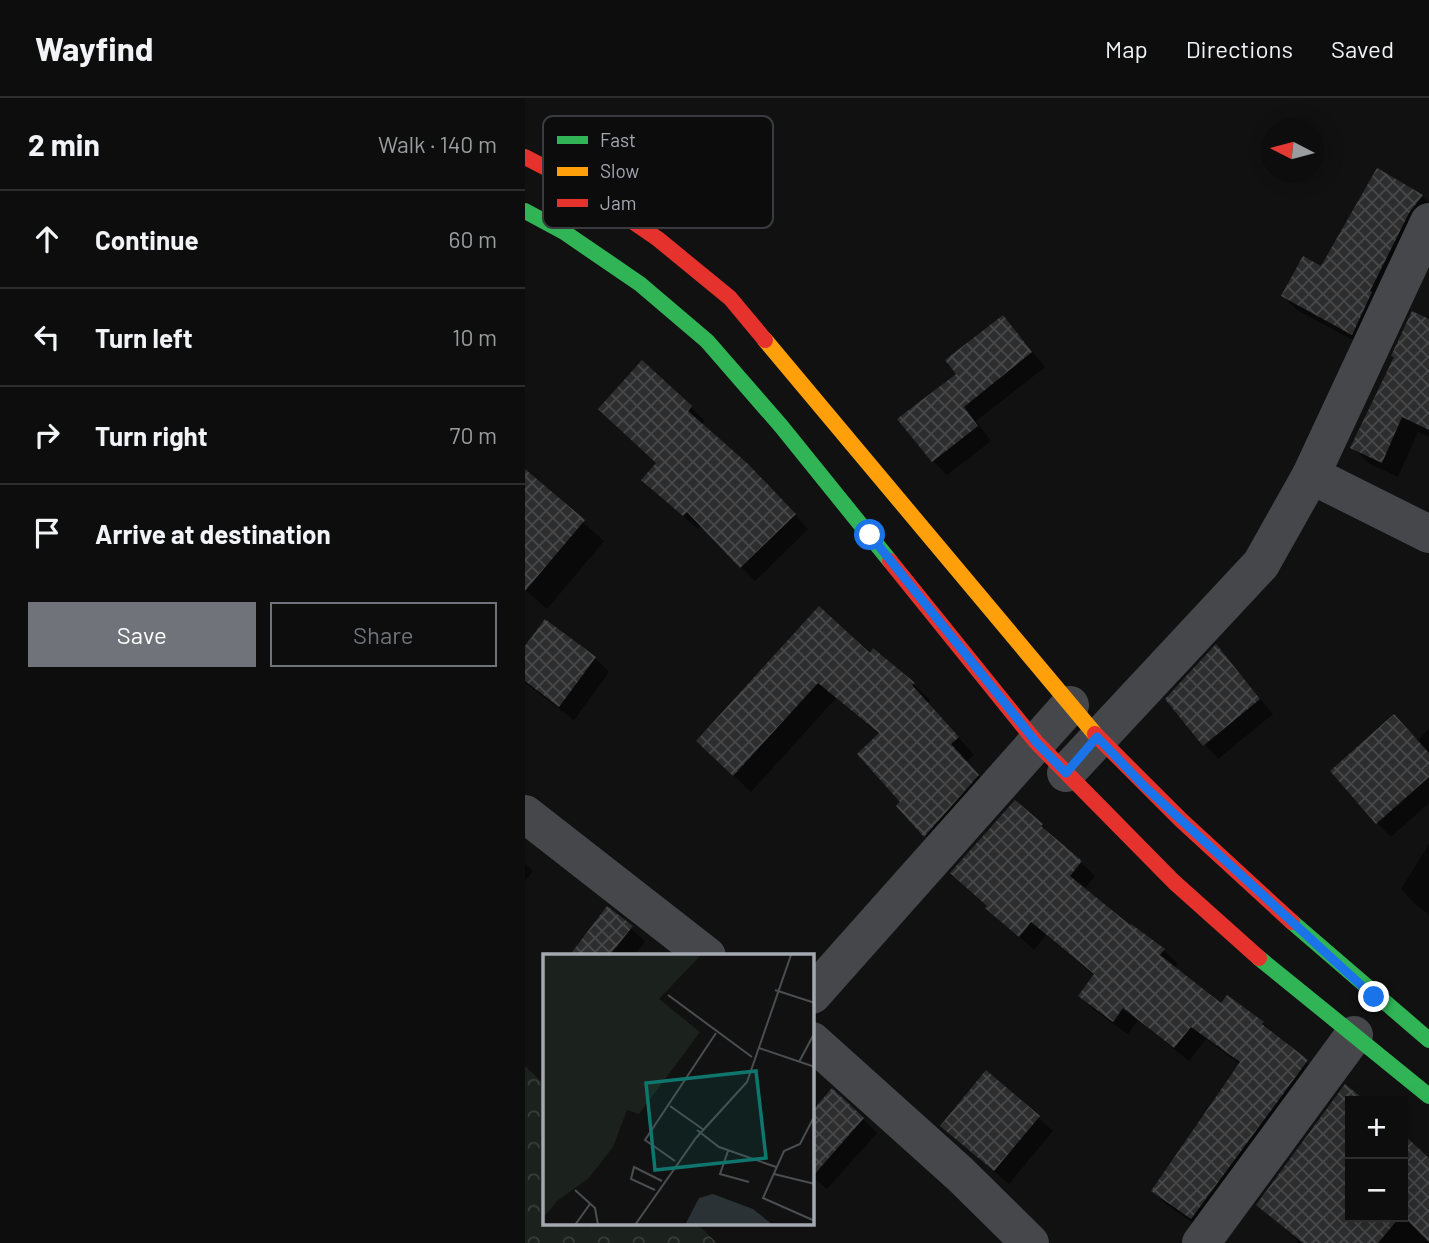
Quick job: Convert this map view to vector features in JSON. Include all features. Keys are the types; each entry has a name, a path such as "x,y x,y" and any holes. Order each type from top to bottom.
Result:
{"main road":[{"path":"525,157 543,165"},
{"path":"525,211 543,221"},
{"path":"557,228 640,284 706,341 781,426 1036,742 1123,833 1223,927 1429,1096"},
{"path":"645,228 730,298 1097,737 1145,787 1374,997 1429,1040"}],"street":[{"path":"1066,773 1261,564 1311,475 1429,222"},
{"path":"1311,475 1429,534"},
{"path":"814,993 1070,705"},
{"path":"525,814 704,954"},
{"path":"1201,1243 1354,1035"},
{"path":"814,1043 960,1174 1030,1243"}],"green space":[{"path":"525,1066 543,1083 543,1226 699,1226 717,1243 525,1243"}],"building":[{"path":"1377,168 1423,195 1409,213 1370,291 1372,292 1352,335 1281,296 1303,256 1321,266"},
{"path":"1412,311 1429,319 1429,430 1402,417 1382,463 1350,448 1394,357 1391,356"},
{"path":"1003,315 1032,352 964,407 978,426 932,462 897,419 956,374 945,360"},
{"path":"642,360 692,406 688,411 747,463 796,514 740,568 687,512 683,516 641,480 656,463 598,409"},
{"path":"525,469 585,520 525,591"},
{"path":"819,606 870,653 873,648 915,683 912,685 959,737 951,744 979,775 924,837 896,806 900,802 857,754 879,733 818,683 733,776 696,741"},
{"path":"545,619 596,657 559,707 525,681 525,646"},
{"path":"1216,644 1260,699 1203,746 1165,699"},
{"path":"1394,714 1429,753 1429,777 1376,824 1330,771"},
{"path":"1015,800 1082,861 1070,876 1130,925 1165,949 1160,955 1221,1003 1227,995 1308,1060 1191,1219 1151,1191 1240,1062 1191,1027 1174,1048 1123,1008 1113,1022 1078,996 1094,974 1031,922 1019,937 950,873"},
{"path":"607,906 633,926 611,954 571,954"},
{"path":"986,1070 1040,1116 994,1171 940,1126"},
{"path":"1345,1084 1360,1096 1345,1096 1345,1222 1396,1222 1378,1243 1303,1243 1256,1205"},
{"path":"832,1088 864,1118 814,1175 814,1109"},
{"path":"1408,1139 1429,1158 1429,1242 1408,1221"}],"traffic: fast":[{"path":"525,211 543,221"},
{"path":"557,228 640,284 707,341 781,426 890,561"},
{"path":"1292,922 1429,1040"},
{"path":"1259,958 1429,1096"}],"traffic: slow":[{"path":"765,340 1095,734"}],"traffic: jam":[{"path":"525,157 543,166"},
{"path":"642,228 730,298 765,340"},
{"path":"890,561 1036,742 1174,882 1259,958"},
{"path":"1095,734 1181,820 1292,922"}],"route":[{"path":"870,535 1036,742 1066,773 1097,737 1145,787 1374,997"}]}
